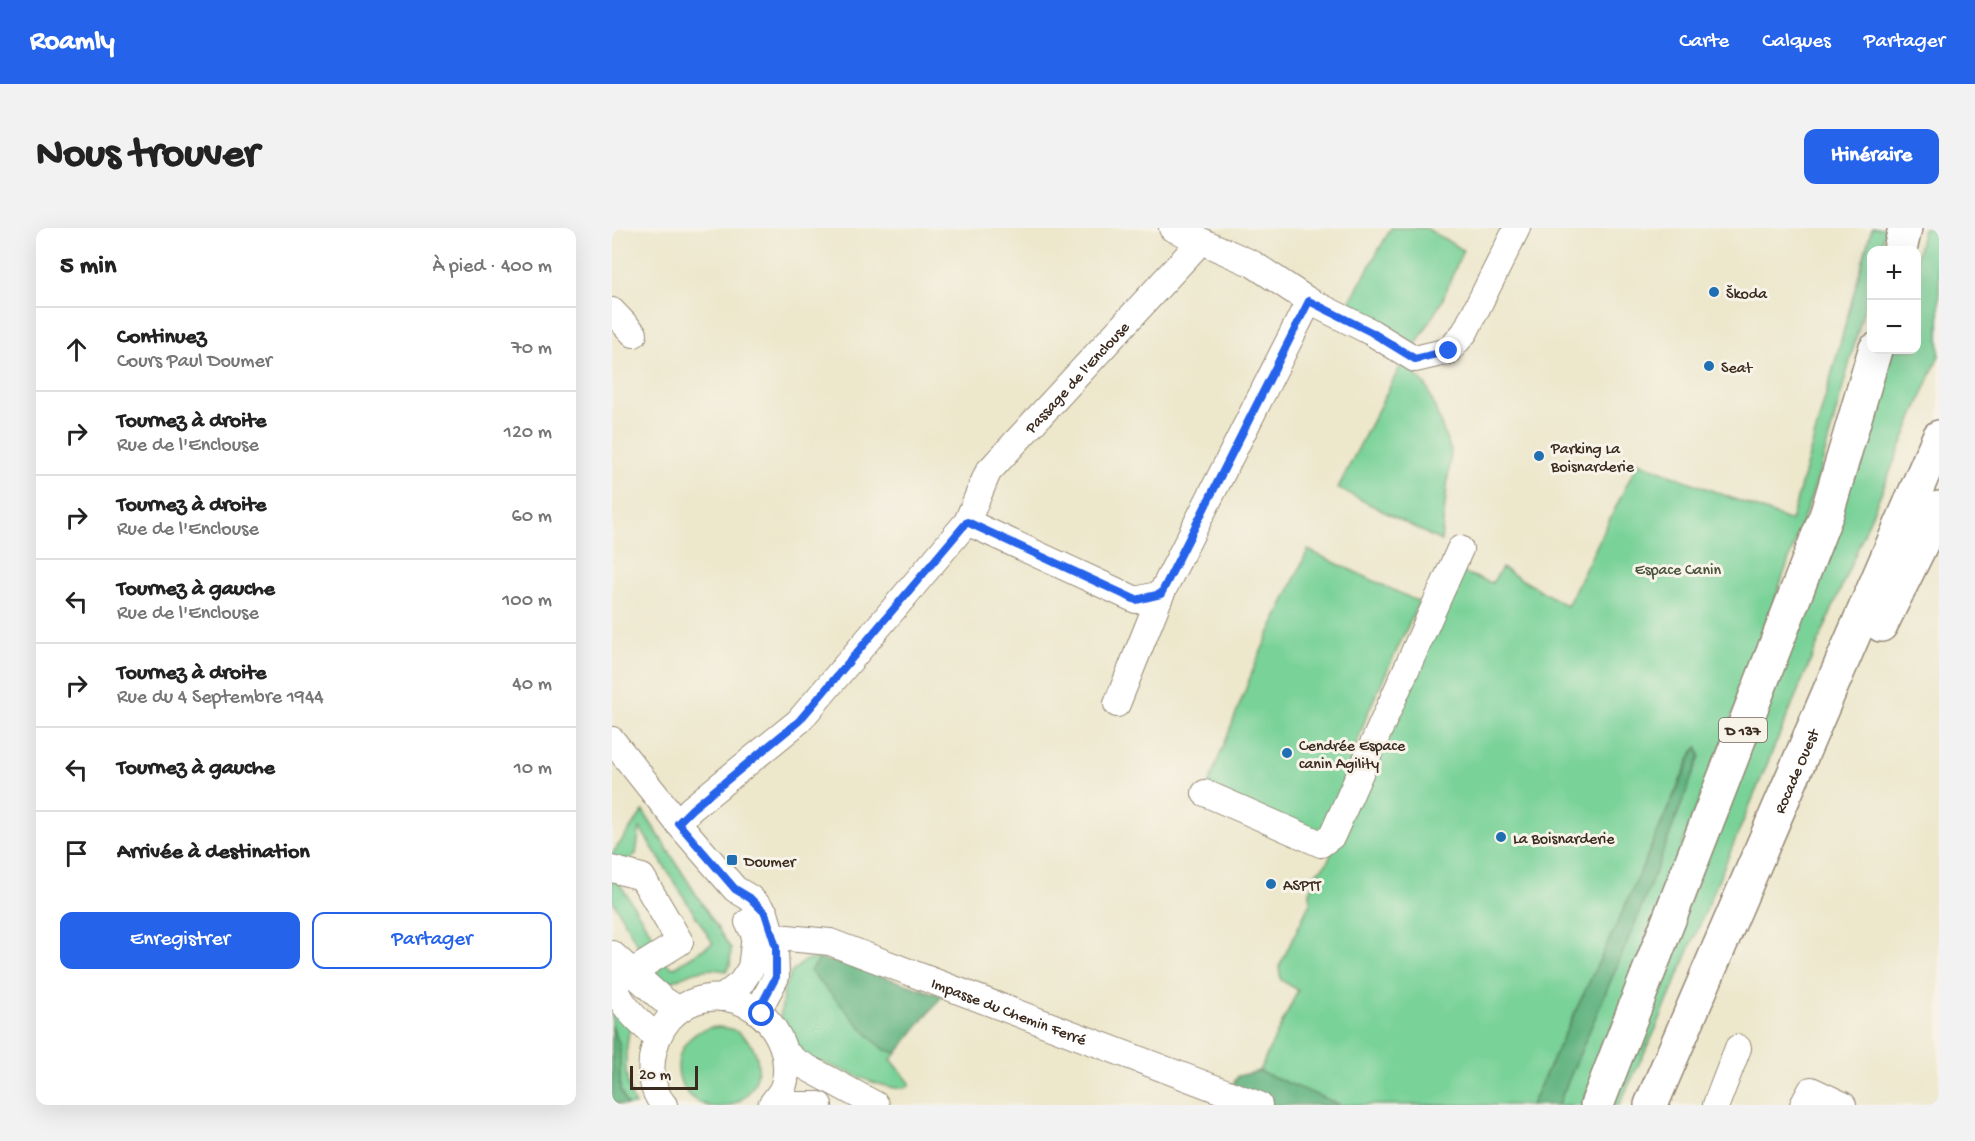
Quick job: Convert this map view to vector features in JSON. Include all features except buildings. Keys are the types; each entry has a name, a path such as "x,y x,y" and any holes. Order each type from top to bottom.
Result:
{"main road":[{"path":"1901,246 1905,228"},
{"name":"D 137","path":"1597,1105 1827,513 1874,354"},
{"name":"Rocade Ouest","path":"1651,1105 1939,437"},
{"path":"1816,726 1845,698 1939,508"}],"street":[{"path":"1172,228 1253,264 1309,301 1371,332 1415,359 1449,351 1465,332 1518,228"},
{"name":"Passage de l'Enclouse","path":"678,823 799,721 967,522 988,472 1201,241"},
{"path":"1118,704 1161,594 1309,301"},
{"path":"612,311 634,334"},
{"path":"967,522 1136,600 1161,594"},
{"path":"1204,793 1321,844 1332,836 1460,549"},
{"path":"612,740 678,823 735,889 741,910 776,947 776,977 758,1011"},
{"path":"612,869 642,877 680,942 622,974 615,993 642,1025 657,1037"},
{"path":"722,998 741,982 751,968 764,936"},
{"name":"Impasse du Chemin Ferré","path":"764,936 830,942 1259,1105"},
{"path":"612,954 622,974 679,1010"},
{"path":"664,1105 652,1081 651,1059 657,1037 666,1022 679,1010 693,1002 707,998 744,1002 758,1011 777,1031 785,1052 785,1078 782,1090 771,1105"},
{"path":"1716,1105 1738,1048"},
{"path":"785,1052 795,1061 876,1105"},
{"path":"1803,1105 1811,1090 1843,1105"},
{"path":"788,1105 819,1105"}],"green space":[{"path":"1391,228 1426,228 1463,250 1442,301 1415,346 1345,310"},
{"path":"1872,228 1886,228 1881,246 1867,246"},
{"path":"1923,228 1939,228 1939,355 1655,1031 1619,1105 1610,1105 1838,519 1892,354 1921,354 1921,246 1919,246"},
{"name":"Espace Canin","path":"1867,246 1867,298 1819,475 1745,683 1582,1105 1558,1105 1636,921 1700,756 1698,748 1693,751 1622,913 1531,1105 1325,1105 1259,1071 1298,990 1281,980 1279,967 1310,903 1310,891 1317,872 1327,863 1458,571 1492,583 1502,568 1567,606 1638,462 1791,521"},
{"path":"1403,361 1427,387 1451,451 1441,541 1338,488"},
{"path":"1308,550 1419,602 1368,712 1321,844 1205,793 1257,660"},
{"path":"1698,747 1700,756 1636,921 1558,1105 1531,1105 1622,913 1694,751"},
{"path":"643,811 731,949 730,965 726,971 702,970 686,975 663,987 657,985 652,972 663,961 673,968 713,943 640,828 636,854 621,864 612,862 612,854"},
{"path":"612,878 616,878 659,946 643,955 612,899"},
{"path":"820,959 897,1053 891,1059 910,1083 908,1087 888,1087 826,1064 801,1060 780,1020 784,989 791,973 805,960"},
{"path":"820,959 845,964 942,996 897,1053 885,1050 871,1038 810,971"},
{"path":"612,1005 630,1026 626,1076 635,1105 627,1105 620,1090 620,1046 612,1027"},
{"path":"612,1026 620,1046 620,1090 627,1105 612,1103"},
{"path":"718,1027 733,1030 746,1039 755,1052 758,1067 755,1082 746,1095 733,1104 718,1107 703,1104 690,1095 681,1082 678,1067 681,1052 690,1039 703,1030"},
{"path":"1259,1071 1341,1105 1220,1105 1238,1076"}],"place":[{"name":"Škoda","path":"1714,292"},
{"name":"Seat","path":"1709,366"},
{"name":"Parking La Boisnarderie","path":"1539,456"},
{"name":"Cendrée Espace canin Agility","path":"1287,753"},
{"name":"La Boisnarderie","path":"1501,837"},
{"name":"Doumer","path":"732,860"},
{"name":"ASPTT","path":"1271,884"}],"route":[{"path":"762,1014 758,1011 776,977 776,947 765,913 750,898 735,889 678,823 799,721 967,522 1136,600 1161,594 1309,301 1371,332 1415,359 1449,351"}]}
